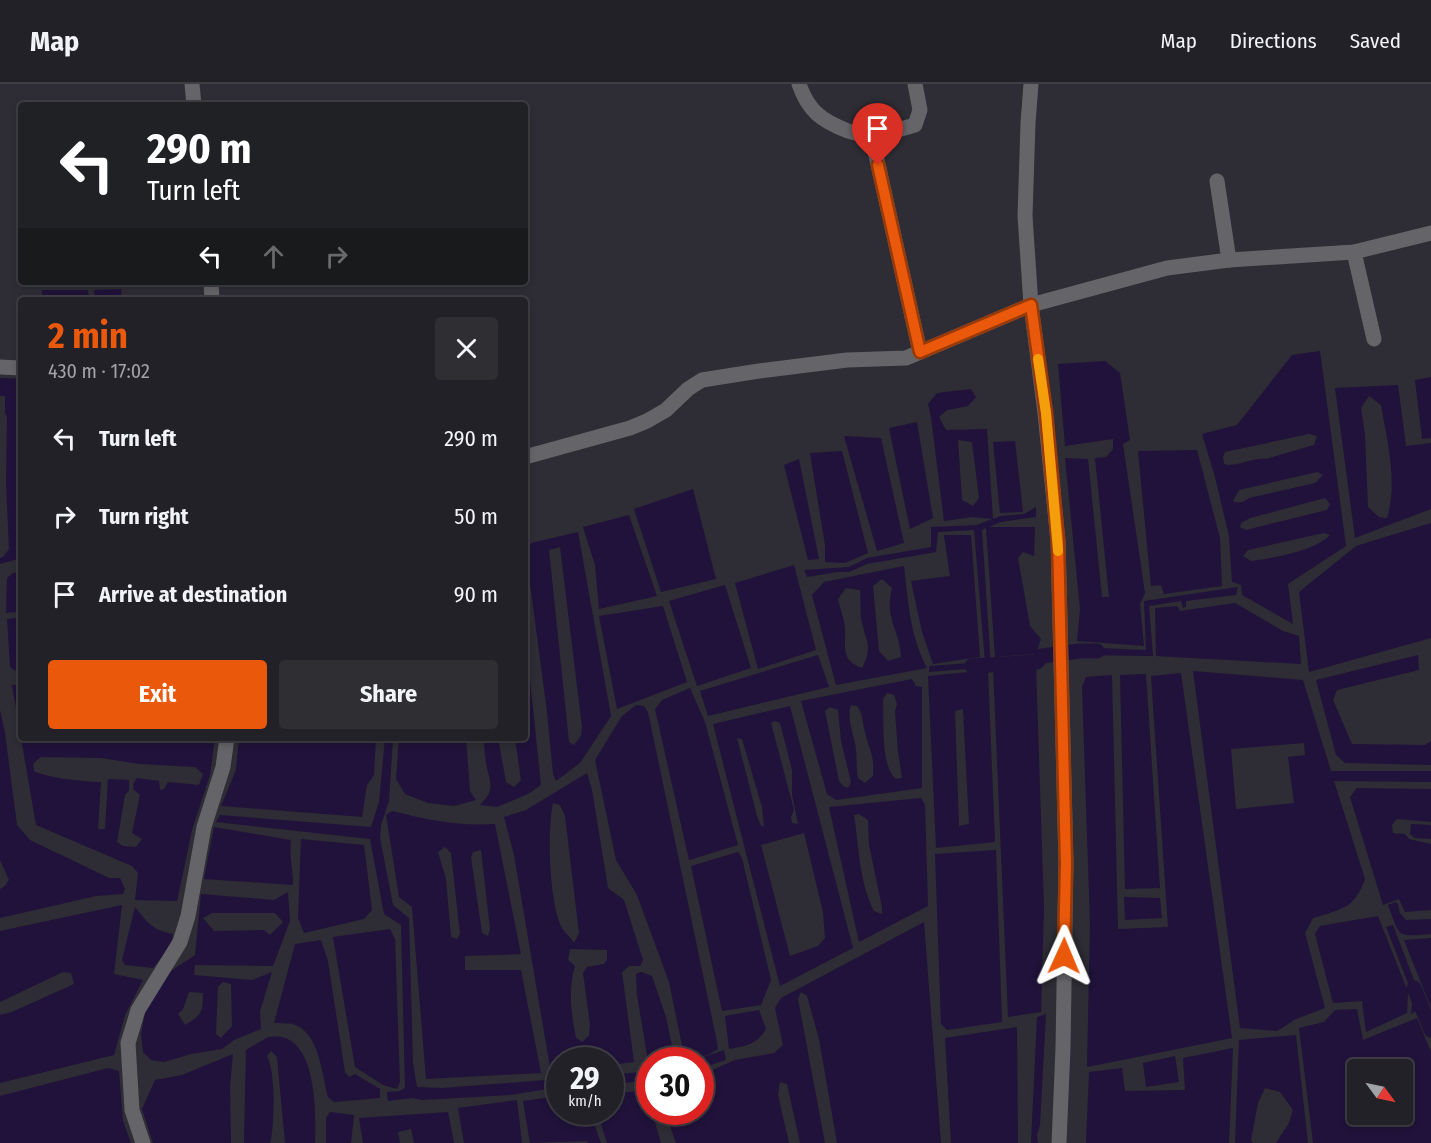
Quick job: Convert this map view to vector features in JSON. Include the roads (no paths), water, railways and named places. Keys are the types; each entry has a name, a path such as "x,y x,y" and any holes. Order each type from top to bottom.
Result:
{"street":[{"path":"192,84 194,102"},
{"path":"799,84 808,106 815,113 873,142 920,352"},
{"path":"869,138 915,125 920,110 915,84"},
{"path":"1031,84 1025,216 1031,305 1046,413 1058,541 1061,642 1066,863 1059,1143"},
{"path":"1217,181 1229,260"},
{"path":"528,456 630,428 647,421 666,410 688,389 702,380 847,360 906,358 1031,305 1167,268 1229,260 1354,252 1431,233"},
{"path":"1354,252 1374,339"},
{"path":"0,368 18,368"},
{"path":"143,1143 132,1110 128,1043 138,1010 180,942 188,916 204,827 223,767 227,741"}],"waterway":[{"path":"972,666 1037,662 1042,656 1097,651"},
{"path":"1414,988 1431,1030"}]}
